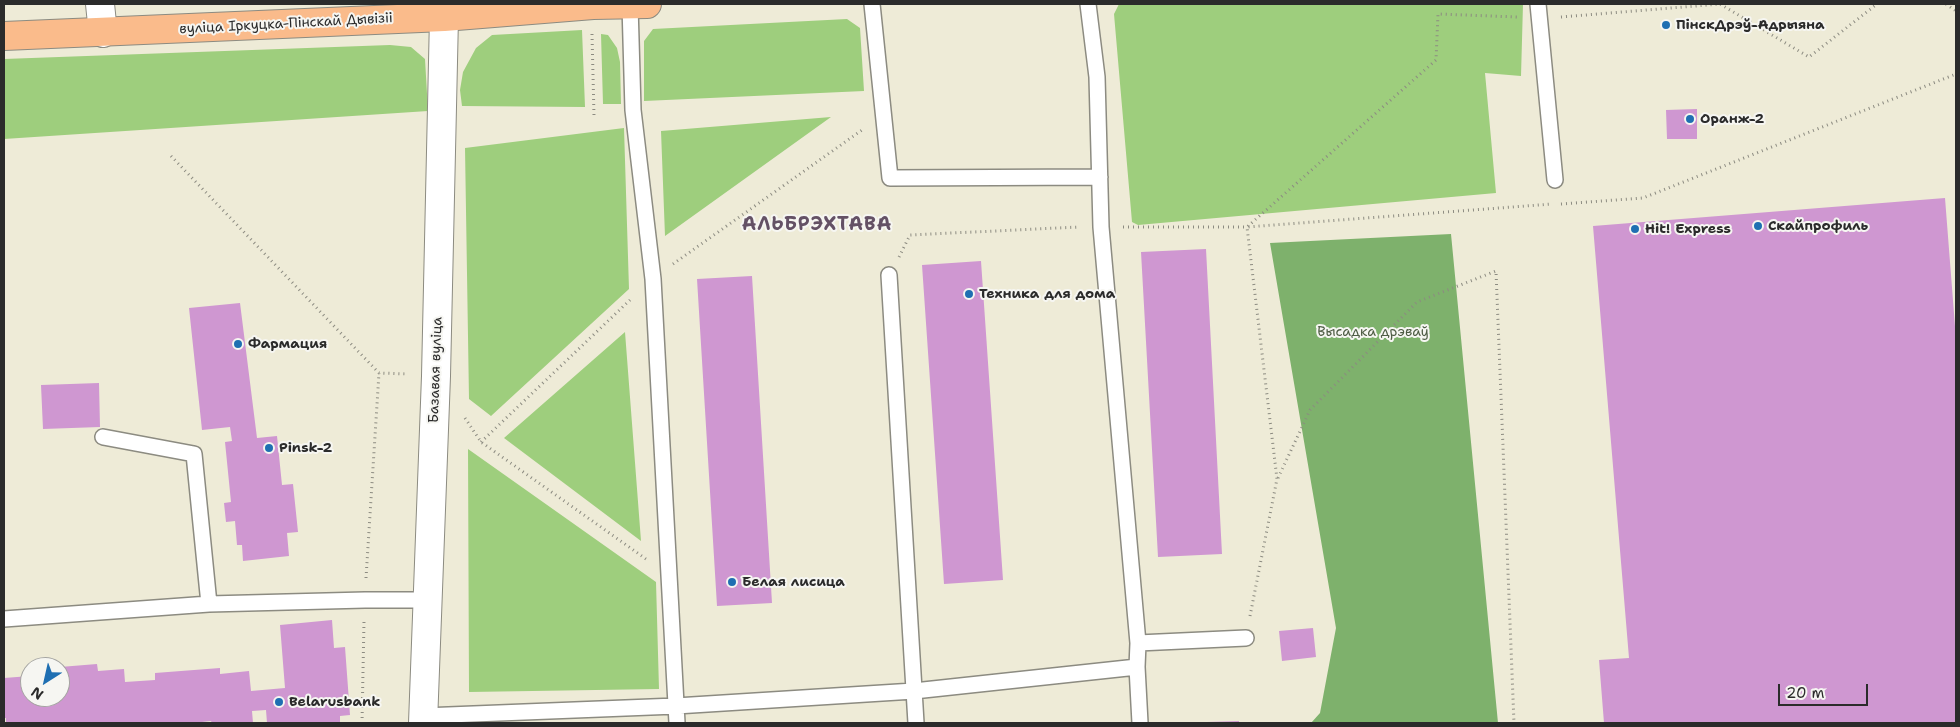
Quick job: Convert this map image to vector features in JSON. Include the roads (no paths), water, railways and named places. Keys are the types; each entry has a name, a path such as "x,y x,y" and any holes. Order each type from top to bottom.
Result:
{"main road":[{"name":"вуліца Іркуцка-Пінскай Дывізіі","path":"4,36 444,17 567,6 638,4"}],"street":[{"path":"100,4 103,33"},
{"name":"Базавая вуліца","path":"423,720 436,376 444,17"}],"lane":[{"path":"638,4 633,110 653,279 677,723"},
{"path":"872,4 890,178 1100,177"},
{"path":"1088,4 1097,77 1101,226 1138,643 1137,666 1140,723"},
{"path":"1539,11 1555,180"},
{"path":"889,275 916,723"},
{"path":"103,437 194,454 209,604"},
{"path":"4,619 209,604 427,600"},
{"path":"1138,643 1246,638"},
{"path":"423,720 914,691 1137,666"}],"place":[{"name":"ПінскДрэў-Адрыяна","path":"1666,25"},
{"name":"Оранж-2","path":"1690,119"},
{"name":"Скайпрофиль","path":"1758,226"},
{"name":"Hit! Express","path":"1635,229"},
{"name":"Техника для дома","path":"969,294"},
{"name":"Фармация","path":"238,344"},
{"name":"Pinsk-2","path":"269,448"},
{"name":"Белая лисица","path":"732,582"},
{"name":"Belarusbank","path":"279,702"}],"district":[{"name":"АЛЬБРЭХТАВА","path":"817,225"}],"park label":[{"name":"Высадка дрэваў","path":"1373,332"}]}
